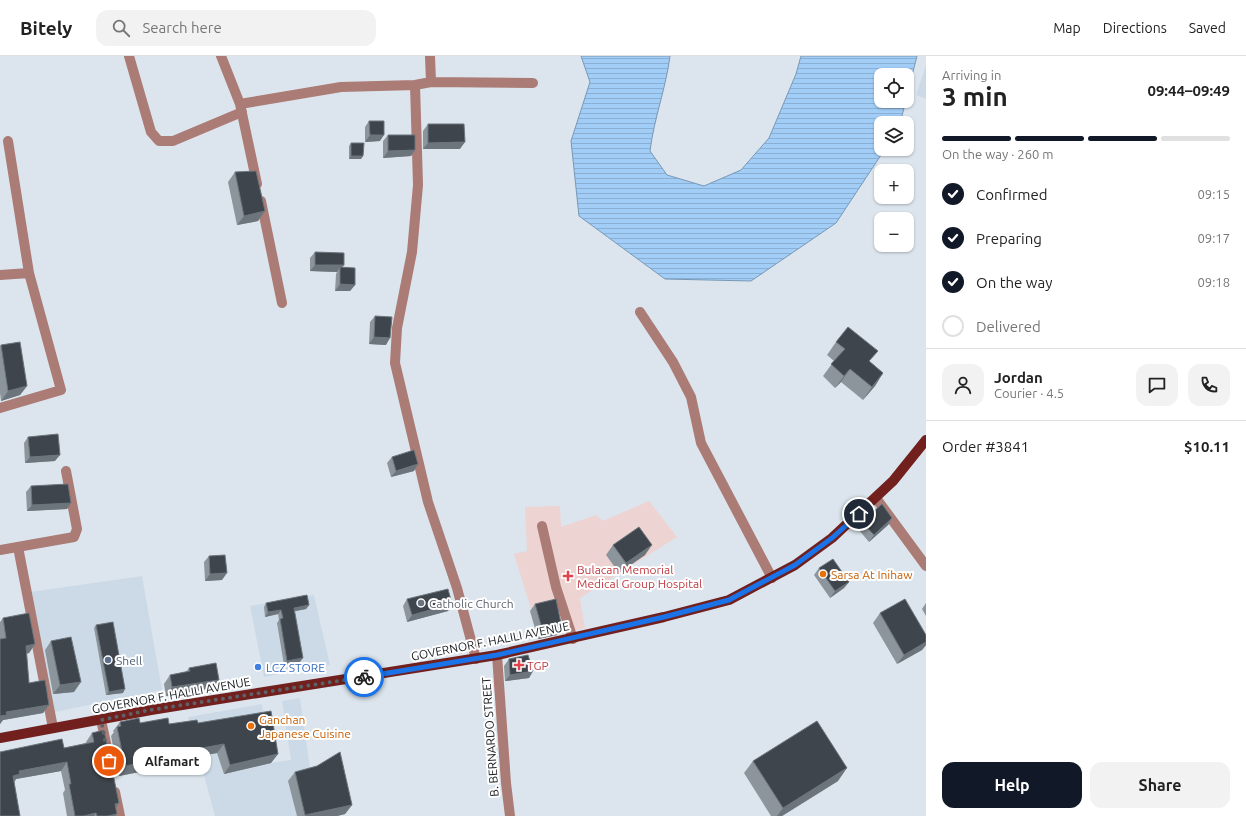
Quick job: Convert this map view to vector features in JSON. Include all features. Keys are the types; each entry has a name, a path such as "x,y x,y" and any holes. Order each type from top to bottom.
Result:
{"main road":[{"name":"GOVERNOR F. HALILI AVENUE","path":"0,738 150,710 476,659 573,639 729,600 795,565 832,538 876,498 926,440"}],"street":[{"path":"129,56 151,132 159,140 173,141 241,108 341,87 415,86 431,82 533,84"},
{"path":"221,56 241,108 282,303"},
{"path":"430,56 431,82"},
{"path":"415,86 418,185 412,252 397,328 395,363 428,502 457,588 476,659"},
{"path":"0,408 61,390 28,273 8,141"},
{"path":"0,276 28,273"},
{"path":"640,312 677,369 691,397 701,443 772,578"},
{"path":"0,550 74,537 77,529 66,471"},
{"path":"876,498 926,566"},
{"path":"542,526 556,587 573,639"},
{"path":"18,547 53,728"},
{"name":"B. BERNARDO STREET","path":"497,655 506,783 510,816"},
{"path":"101,720 108,757"},
{"path":"113,779 120,816"}],"shaded area":[{"path":"926,65 926,99 916,95"},
{"name":"Bulacan Memorial Medical Group Hospital","path":"649,501 677,537 580,598 585,628 557,635 551,605 531,609 514,554 527,551 525,507 560,506 561,527 596,515 603,521"},
{"path":"142,576 162,690 55,712 30,592"},
{"path":"314,595 330,665 264,677 250,606"},
{"path":"300,698 311,775 333,762 345,814 337,816 215,816 188,717 262,704 271,763 291,760 282,701"}],"water":[{"path":"581,56 670,56 650,151 667,175 704,186 741,170 769,138 796,74 801,56 917,56 914,68 874,68 874,108 904,108 902,116 874,116 874,156 880,156 836,223 751,281 665,279 579,216 571,141 590,82"}],"building":[{"path":"369,121 384,121 384,135 370,135"},
{"path":"428,124 464,124 465,142 428,143"},
{"path":"388,135 415,135 415,150 388,151"},
{"path":"351,143 364,143 363,156 351,156"},
{"path":"256,171 265,211 244,216 235,172"},
{"path":"315,252 344,253 344,265 315,265"},
{"path":"340,267 355,268 355,285 340,284"},
{"path":"375,316 392,317 390,338 374,337"},
{"path":"848,327 878,351 869,361 883,373 872,387 850,369 844,376 831,364 845,349 836,342"},
{"path":"20,342 27,386 8,391 1,345"},
{"path":"58,434 60,455 30,457 28,437"},
{"path":"414,450 418,464 396,471 392,457"},
{"path":"68,484 71,503 32,505 31,486"},
{"path":"882,504 892,518 874,535 862,522"},
{"path":"639,527 652,545 626,563 613,545"},
{"path":"225,555 227,573 210,574 209,556"},
{"path":"833,559 849,582 835,591 819,568"},
{"path":"448,589 452,604 412,615 407,599"},
{"path":"307,595 309,605 294,608 303,658 287,661 280,619 283,618 281,610 268,612 266,603"},
{"path":"556,599 562,628 543,632 535,604"},
{"path":"905,599 926,635 926,642 904,655 880,613"},
{"path":"29,613 35,644 26,646 29,683 45,680 49,705 6,712 7,715 0,716 0,639 6,638 3,618"},
{"name":"Shell","path":"113,622 125,689 109,692 96,625"},
{"path":"71,637 81,682 60,685 51,641"},
{"path":"528,655 533,671 510,675 509,659"},
{"path":"216,663 219,680 172,687 170,675 190,671 189,668"},
{"path":"271,711 278,754 230,765 224,744 180,752 181,756 125,766 117,727 121,726 120,722 139,718 140,723 168,718 169,724 197,720 198,723"},
{"path":"817,721 847,768 783,808 753,761"},
{"path":"104,730 119,803 115,804 117,814 97,816 96,813 75,816 69,784 71,784 67,762 19,771 20,774 13,776 20,816 0,816 0,752 62,739 64,748 94,742 92,733"},
{"path":"340,752 352,805 305,815 295,772 317,766"}],"way so far":[{"path":"109,761 101,720 150,710 364,677"}],"place":[{"name":"Sarsa At Inihaw","path":"823,574"},
{"name":"Bulacan Memorial Medical Group Hospital","path":"568,576"},
{"name":"Catholic Church","path":"421,603"},
{"name":"Shell","path":"108,660"},
{"name":"TGP","path":"519,665"},
{"name":"LCZ STORE","path":"258,667"},
{"name":"Ganchan Japanese Cuisine","path":"251,726"},
{"name":"Alfamart","path":"109,761"}],"route":[{"path":"364,677 476,659 573,639 729,600 795,565 832,538 859,514"}]}
